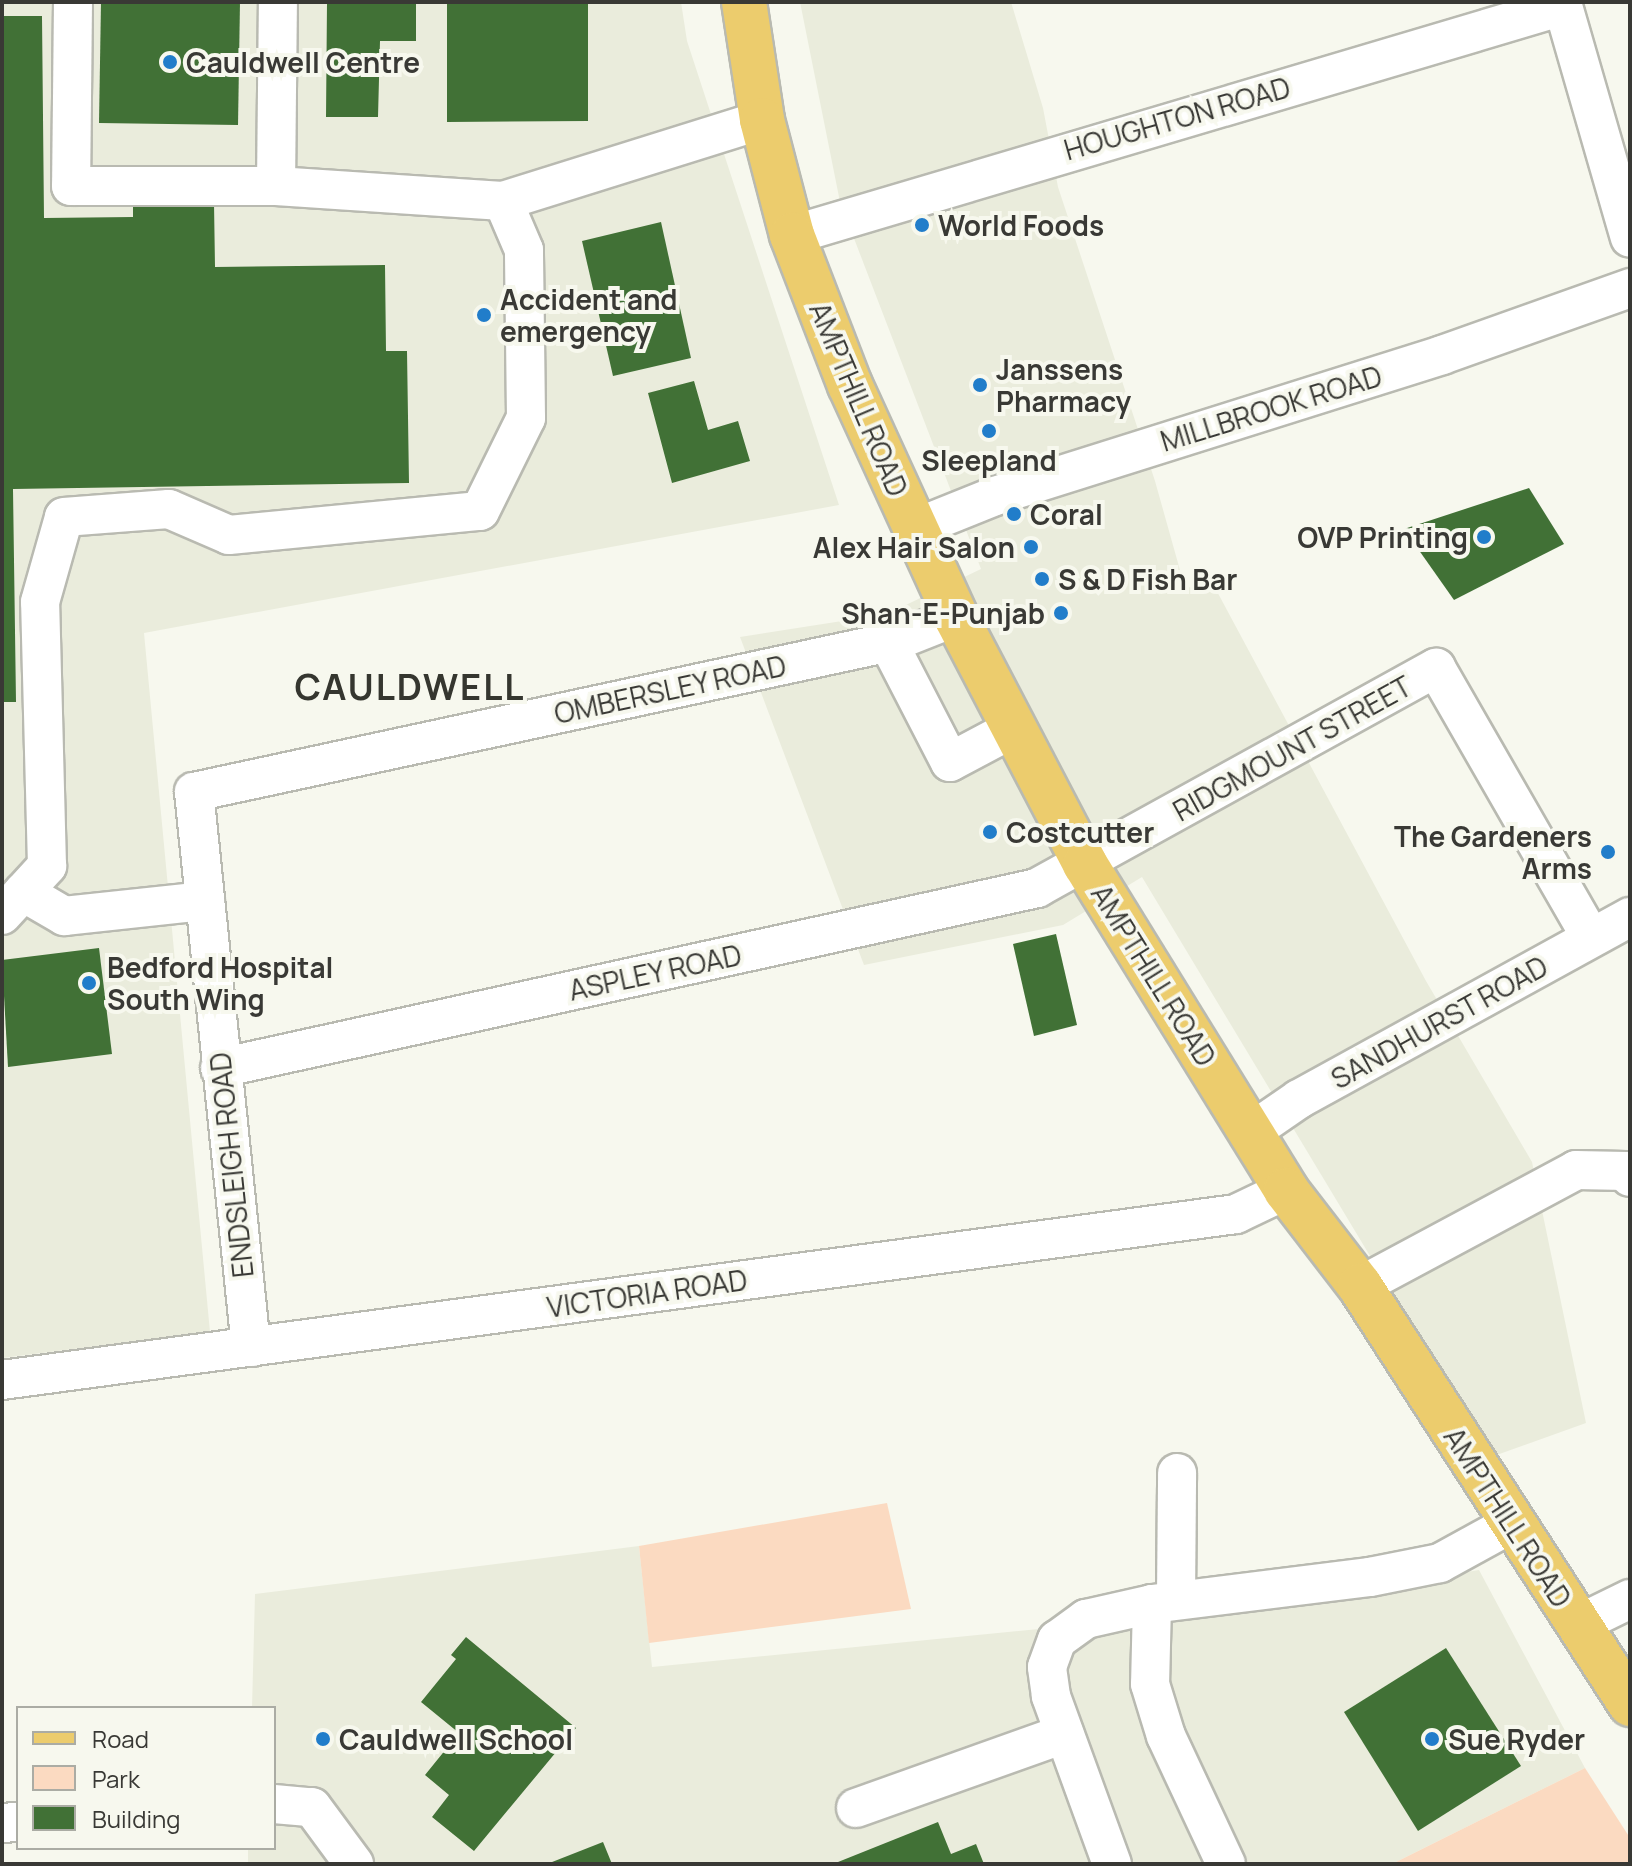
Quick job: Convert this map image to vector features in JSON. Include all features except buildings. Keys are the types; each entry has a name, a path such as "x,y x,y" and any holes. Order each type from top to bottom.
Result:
{"main road":[{"name":"AMPTHILL ROAD","path":"744,2 762,120 792,235 913,529 956,617 1085,864 1286,1190 1360,1286 1630,1704"}],"street":[{"path":"73,2 71,186 276,186 503,201 762,120"},
{"path":"276,186 278,2"},
{"name":"HOUGHTON ROAD","path":"792,235 1563,6 1618,140"},
{"path":"1618,140 1630,238"},
{"path":"205,901 64,916 13,904 47,866 40,602 64,517 169,509 229,535 480,511 526,418 524,250 503,201"},
{"name":"MILLBROOK ROAD","path":"913,529 995,496 1442,355 1630,288"},
{"name":"OMBERSLEY ROAD","path":"194,792 888,642 956,617"},
{"path":"888,642 950,762 1014,728"},
{"name":"RIDGMOUNT STREET","path":"1085,864 1436,668 1591,938"},
{"name":"ENDSLEIGH ROAD","path":"194,792 251,1347"},
{"name":"ASPLEY ROAD","path":"220,1068 1037,888 1085,864"},
{"name":"SANDHURST ROAD","path":"1251,1132 1299,1099 1630,917"},
{"path":"1360,1286 1576,1170 1626,1171 1630,1177"},
{"name":"VICTORIA ROAD","path":"2,1380 1236,1214 1286,1190"},
{"path":"1177,1473 1164,1601 1150,1684 1166,1736 1226,1864"},
{"path":"1112,1864 1051,1696 1047,1667 1057,1640 1086,1619 1164,1601 1370,1577 1440,1563 1511,1524"},
{"path":"1579,1624 1630,1599"},
{"path":"856,1808 1064,1734"},
{"path":"276,1804 312,1807 354,1864"}],"shaded area":[{"name":"Bedford Hospital South Wing","path":"2,2 681,2 687,41 839,505 144,633 210,1332 2,1358"},
{"path":"800,2 1011,2 1043,108 1058,187 1155,481 1185,588 1213,584 1426,981 1532,1162 1586,1423 1491,1457 1142,877 1063,925 864,965 740,637 887,614 981,569 840,202"},
{"path":"639,1546 652,1667 1243,1609 1479,1570 1585,1768 1392,1864 248,1864 248,1850 276,1850 276,1706 252,1706 255,1594"}],"green space":[{"path":"887,1503 911,1609 649,1643 639,1546"},
{"path":"1585,1768 1630,1838 1630,1864 1392,1864"}],"place":[{"name":"Cauldwell Centre","path":"170,62"},
{"name":"World Foods","path":"922,225"},
{"name":"Accident and emergency","path":"484,315"},
{"name":"Janssens Pharmacy","path":"980,385"},
{"name":"Sleepland","path":"989,431"},
{"name":"Coral","path":"1014,514"},
{"name":"OVP Printing","path":"1484,537"},
{"name":"Alex Hair Salon","path":"1031,547"},
{"name":"S & D Fish Bar","path":"1042,579"},
{"name":"Shan-E-Punjab","path":"1061,613"},
{"name":"Costcutter","path":"990,832"},
{"name":"The Gardeners Arms","path":"1608,852"},
{"name":"Bedford Hospital South Wing","path":"89,983"},
{"name":"Cauldwell School","path":"323,1739"},
{"name":"Sue Ryder","path":"1432,1739"}],"district":[{"name":"CAULDWELL","path":"410,687"}]}
